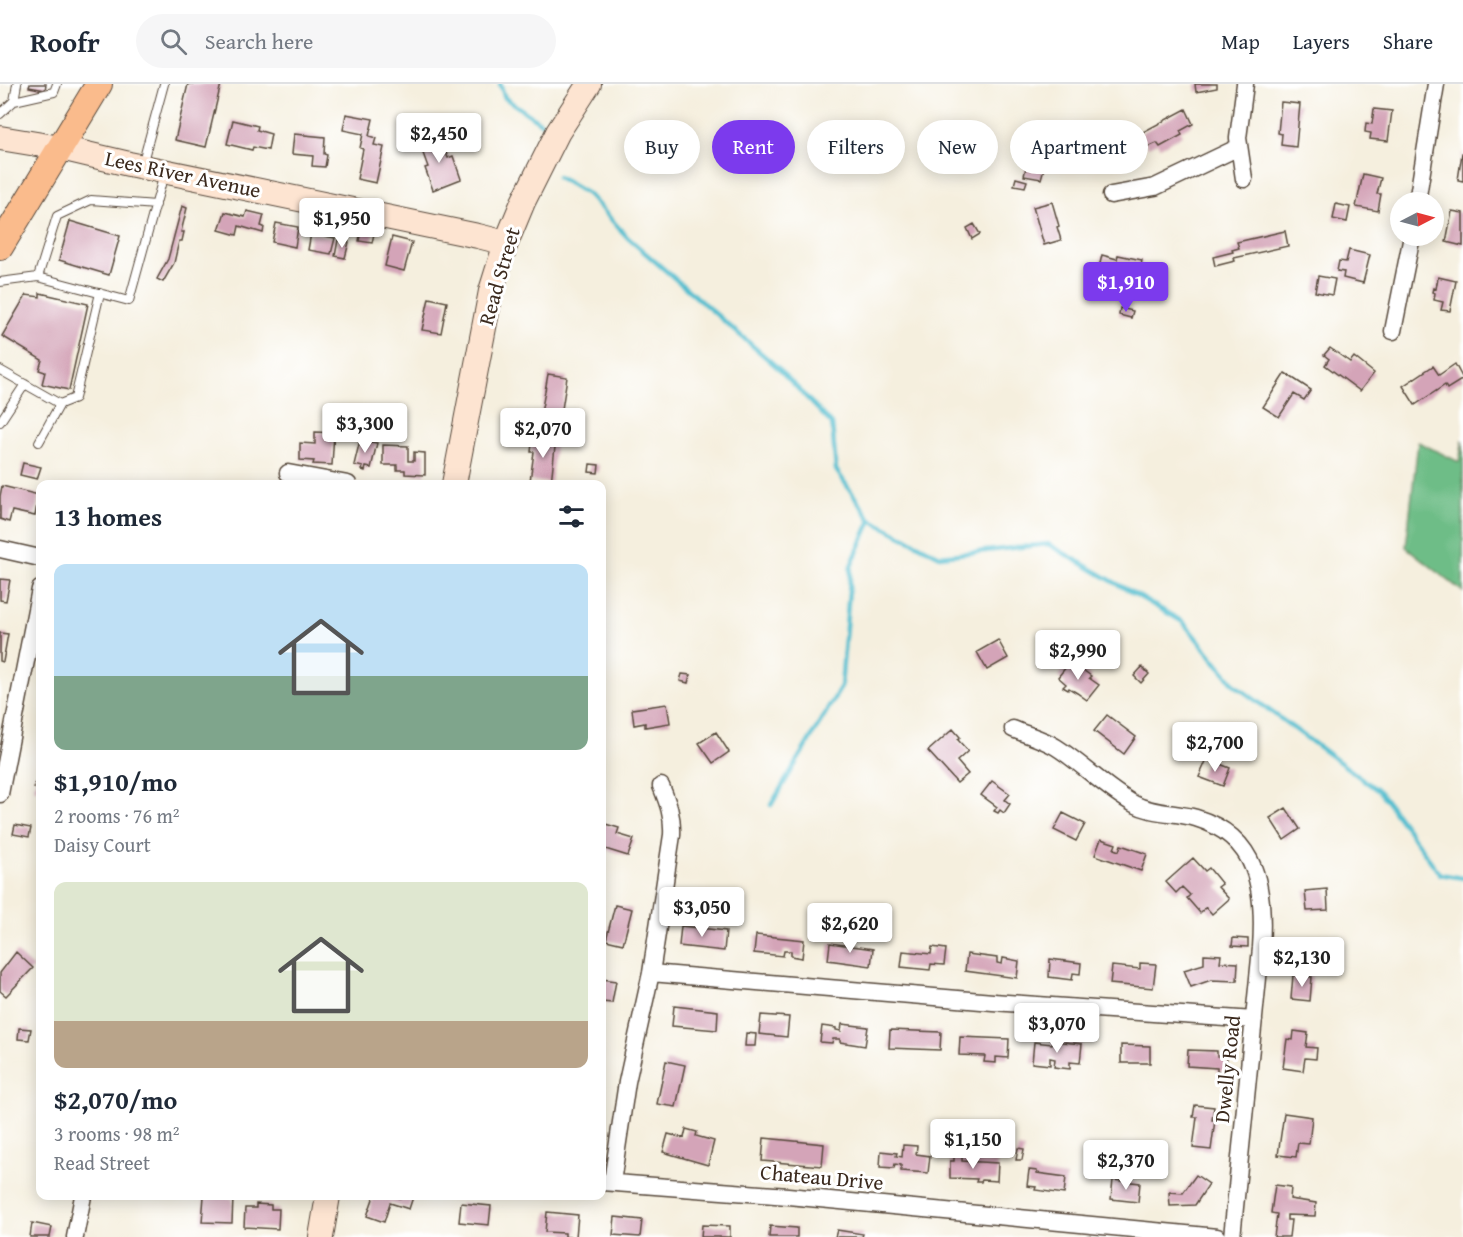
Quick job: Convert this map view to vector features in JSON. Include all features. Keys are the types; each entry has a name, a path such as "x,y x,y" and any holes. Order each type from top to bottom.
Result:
{"main road":[{"path":"0,247 99,84"},
{"name":"Read Street","path":"454,480 491,291 506,243 523,202 558,132 589,84"},
{"name":"Lees River Avenue","path":"0,138 61,148 506,243"},
{"path":"321,1237 327,1200"}],"street":[{"path":"1244,179 1238,138 1245,84"},
{"path":"1419,192 1436,84"},
{"path":"1111,195 1155,187 1239,147"},
{"path":"1394,332 1410,246"},
{"path":"288,473 326,480"},
{"path":"0,549 36,557"},
{"path":"0,794 36,610"},
{"name":"Dwelly Road","path":"1014,729 1055,746 1114,791 1135,804 1155,812 1194,817 1224,831 1246,853 1257,873 1263,915 1232,1237"},
{"path":"607,1182 651,973 672,835 673,822 661,786"},
{"path":"651,973 993,1002 1254,1020"},
{"name":"Chateau Drive","path":"607,1182 811,1198 1217,1237"},
{"path":"75,1237 82,1200"}],"lane":[{"path":"14,101 17,84"},
{"path":"0,114 14,101 54,92 57,84"},
{"path":"0,282 38,277 129,301 156,205 153,169 164,84"},
{"path":"38,277 57,216 92,200 156,205"},
{"path":"39,442 60,404 75,398 100,293"},
{"path":"0,370 60,404"},
{"path":"0,422 25,384"}],"green space":[{"path":"1463,440 1463,592 1406,547 1418,442 1459,462"}],"building":[{"path":"30,84 46,84 45,90 29,87"},
{"path":"188,84 221,84 206,147 175,140"},
{"path":"1195,84 1217,84 1217,88 1196,92"},
{"path":"1281,102 1300,104 1296,147 1281,145 1282,134 1278,133"},
{"path":"1186,109 1193,124 1180,131 1182,135 1160,147 1157,143 1148,147 1148,129"},
{"path":"1374,109 1392,111 1388,141 1370,139 1371,133 1365,132 1366,123 1372,124"},
{"path":"346,114 373,119 369,136 376,138 374,145 384,147 376,183 357,179 363,149 360,148 363,134 343,130"},
{"path":"233,120 258,126 257,130 271,134 268,150 253,147 252,150 227,144"},
{"path":"294,134 325,137 324,154 327,155 325,167 312,166 313,156 292,154"},
{"path":"440,137 448,158 453,156 461,179 433,190 420,145"},
{"path":"1463,153 1463,181 1458,180"},
{"path":"1024,174 1042,174 1041,179 1024,176"},
{"path":"1363,174 1381,178 1377,194 1381,194 1378,211 1356,207"},
{"path":"1016,178 1027,181 1025,187 1014,185"},
{"path":"1052,202 1061,240 1044,245 1033,207"},
{"path":"1336,204 1350,207 1347,222 1333,219"},
{"path":"182,206 187,208 181,232 184,232 182,241 179,241 174,263 163,282 157,279 168,259"},
{"path":"247,211 264,215 261,226 264,227 263,233 239,226 237,235 219,230 225,212 245,217"},
{"path":"1452,211 1463,213 1463,246 1446,242"},
{"path":"70,221 120,236 109,275 59,260"},
{"path":"276,223 298,227 295,247 272,242"},
{"path":"974,224 980,234 972,239 967,228"},
{"path":"362,226 375,229 372,243 359,241"},
{"path":"1285,231 1288,246 1234,258 1235,261 1215,266 1213,257 1233,252 1232,250 1239,248 1237,242"},
{"path":"311,233 335,238 331,254 308,250"},
{"path":"392,237 412,242 404,271 385,266"},
{"path":"338,240 349,242 345,258 335,256"},
{"path":"1349,250 1370,255 1363,283 1343,278 1344,272 1337,271 1339,261 1346,262"},
{"path":"1102,255 1117,259 1118,255 1142,260 1141,266 1151,269 1148,283 1098,272"},
{"path":"1318,276 1335,279 1332,295 1315,292"},
{"path":"1438,277 1456,281 1450,311 1441,310 1443,302 1434,300 1435,293 1432,292 1433,288 1436,289"},
{"path":"40,293 88,304 69,390 42,384 45,372 39,370 42,360 2,336 26,295 40,297"},
{"path":"429,298 447,302 441,333 422,330"},
{"path":"1120,308 1133,311 1131,318 1119,315"},
{"path":"1330,348 1350,362 1354,357 1374,373 1360,391 1325,365 1329,359 1324,355"},
{"path":"1455,364 1463,379 1447,389 1445,385 1415,405 1403,386 1433,366 1439,375"},
{"path":"1285,373 1311,390 1304,400 1294,394 1279,417 1263,407"},
{"path":"548,374 567,377 560,422 540,419"},
{"path":"315,432 334,433 332,465 313,464 314,461 300,460 300,443 315,444"},
{"path":"533,435 556,438 551,480 530,480 534,452 531,452"},
{"path":"360,440 377,443 371,468 366,467 365,471 362,470 363,467 354,465"},
{"path":"383,445 408,446 408,461 414,461 414,452 425,453 425,475 405,474 405,470 397,470 397,465 383,465"},
{"path":"23,463 41,467 37,479 20,475"},
{"path":"590,464 599,465 598,473 589,472"},
{"path":"2,486 36,494 35,516 12,511 9,522 0,519"},
{"path":"0,579 10,580 6,601 0,600"},
{"path":"0,633 8,634 3,662 0,661"},
{"path":"998,640 1008,658 987,670 977,652"},
{"path":"1071,661 1099,685 1087,700 1069,688 1068,690 1063,687 1066,684 1058,677"},
{"path":"1142,667 1149,674 1141,683 1134,676"},
{"path":"682,674 690,675 688,683 680,681"},
{"path":"667,704 670,723 645,727 645,723 634,725 632,709"},
{"path":"1107,715 1136,737 1124,754 1094,731"},
{"path":"953,729 960,737 958,740 968,751 957,761 968,774 957,783 928,751"},
{"path":"716,732 729,752 713,763 699,743"},
{"path":"1207,759 1230,768 1223,786 1199,777"},
{"path":"992,781 1010,794 1005,800 1010,804 1004,813 1000,810 998,813 994,811 997,807 981,795"},
{"path":"1286,808 1300,829 1284,840 1270,818"},
{"path":"1063,813 1085,824 1076,841 1054,830"},
{"path":"606,824 619,828 617,834 634,839 628,856 606,849"},
{"path":"15,825 31,828 29,837 13,834"},
{"path":"1101,839 1116,844 1114,849 1119,851 1121,845 1147,854 1141,871 1095,855"},
{"path":"1193,858 1205,871 1209,868 1222,884 1218,887 1229,899 1212,914 1206,907 1200,913 1187,898 1190,895 1182,887 1176,893 1166,882"},
{"path":"1327,889 1328,910 1307,911 1305,891"},
{"path":"615,905 632,909 623,944 606,940"},
{"path":"681,926 726,931 724,951 679,946"},
{"path":"756,935 804,940 802,958 791,956 791,951 784,951 783,956 754,953"},
{"path":"1233,938 1248,939 1248,947 1232,946"},
{"path":"830,943 873,949 871,966 828,960"},
{"path":"932,947 946,949 944,965 931,964 930,970 901,967 903,951 931,954"},
{"path":"16,952 33,968 6,996 0,991 0,973"},
{"path":"967,954 997,958 997,963 1002,964 1003,958 1019,961 1017,978 965,971"},
{"path":"1204,954 1221,955 1220,962 1238,963 1237,981 1211,980 1191,987 1184,970 1204,964"},
{"path":"1050,959 1081,963 1080,974 1073,973 1072,980 1049,977"},
{"path":"1140,963 1156,964 1153,988 1110,984 1112,966 1140,969"},
{"path":"1293,975 1312,977 1310,1001 1291,999"},
{"path":"606,980 616,981 612,1003 606,1002"},
{"path":"674,1006 718,1011 717,1030 672,1026"},
{"path":"761,1015 789,1017 787,1037 759,1034"},
{"path":"842,1024 868,1027 865,1046 840,1042 840,1039 833,1039 832,1043 820,1042 822,1026 841,1031"},
{"path":"19,1028 31,1029 29,1040 18,1039"},
{"path":"890,1030 941,1032 940,1050 889,1048"},
{"path":"1294,1031 1308,1033 1306,1047 1317,1048 1316,1059 1305,1058 1303,1071 1283,1068 1287,1039 1293,1040"},
{"path":"746,1033 756,1034 755,1046 745,1046"},
{"path":"960,1037 1009,1039 1008,1058 996,1057 996,1063 984,1062 985,1056 959,1055"},
{"path":"1053,1041 1082,1044 1080,1063 1070,1062 1070,1069 1054,1067 1055,1059 1050,1058 1050,1065 1032,1063 1034,1042 1052,1044"},
{"path":"1121,1045 1150,1046 1150,1063 1121,1063"},
{"path":"1188,1050 1217,1051 1217,1056 1227,1056 1226,1072 1217,1071 1217,1068 1187,1066"},
{"path":"666,1061 685,1065 676,1107 657,1104"},
{"path":"1195,1105 1214,1107 1212,1120 1215,1120 1211,1150 1193,1148 1197,1117 1193,1117"},
{"path":"1284,1113 1312,1117 1309,1144 1298,1143 1296,1157 1278,1155"},
{"path":"686,1129 697,1132 696,1136 714,1141 708,1165 663,1152 668,1134 684,1138"},
{"path":"764,1138 824,1144 822,1166 762,1161"},
{"path":"903,1145 917,1146 916,1154 930,1156 928,1173 901,1171 901,1165 895,1164 894,1168 880,1167 881,1151 897,1153 896,1156 902,1157"},
{"path":"1018,1148 1024,1149 1022,1160 1016,1160"},
{"path":"954,1154 962,1155 962,1161 998,1163 997,1181 976,1182 977,1179 950,1178 950,1161 954,1161"},
{"path":"1102,1169 1111,1169 1110,1179 1102,1178"},
{"path":"1029,1170 1066,1177 1064,1194 1035,1190 1036,1187 1027,1186"},
{"path":"1196,1175 1209,1184 1195,1205 1170,1206 1169,1192 1183,1193"},
{"path":"1113,1180 1140,1183 1138,1202 1111,1199"},
{"path":"1275,1185 1291,1187 1290,1199 1316,1203 1315,1216 1287,1215 1287,1220 1291,1220 1289,1237 1274,1237 1277,1214 1271,1213"},
{"path":"204,1200 233,1200 232,1223 202,1222"},
{"path":"373,1200 412,1200 409,1209 390,1203 384,1222 367,1216"},
{"path":"461,1203 491,1206 489,1225 459,1222"},
{"path":"256,1204 271,1205 271,1209 279,1209 278,1229 244,1227 245,1208 256,1208"},
{"path":"547,1212 578,1215 576,1237 565,1237 565,1233 545,1232"},
{"path":"615,1217 642,1220 640,1237 613,1235"},
{"path":"32,1223 52,1227 50,1237 30,1237"},
{"path":"702,1225 730,1226 730,1237 701,1237"},
{"path":"770,1226 797,1228 797,1237 769,1237"},
{"path":"837,1230 863,1234 862,1237 835,1237"}],"waterway":[{"path":"500,84 505,98 541,123"},
{"path":"558,177 589,195 628,238 777,367 832,424 836,470 871,520 940,556 1048,544 1183,622 1235,685 1380,792 1440,874 1463,878"},
{"path":"771,805 841,687 851,566 871,520"}]}
